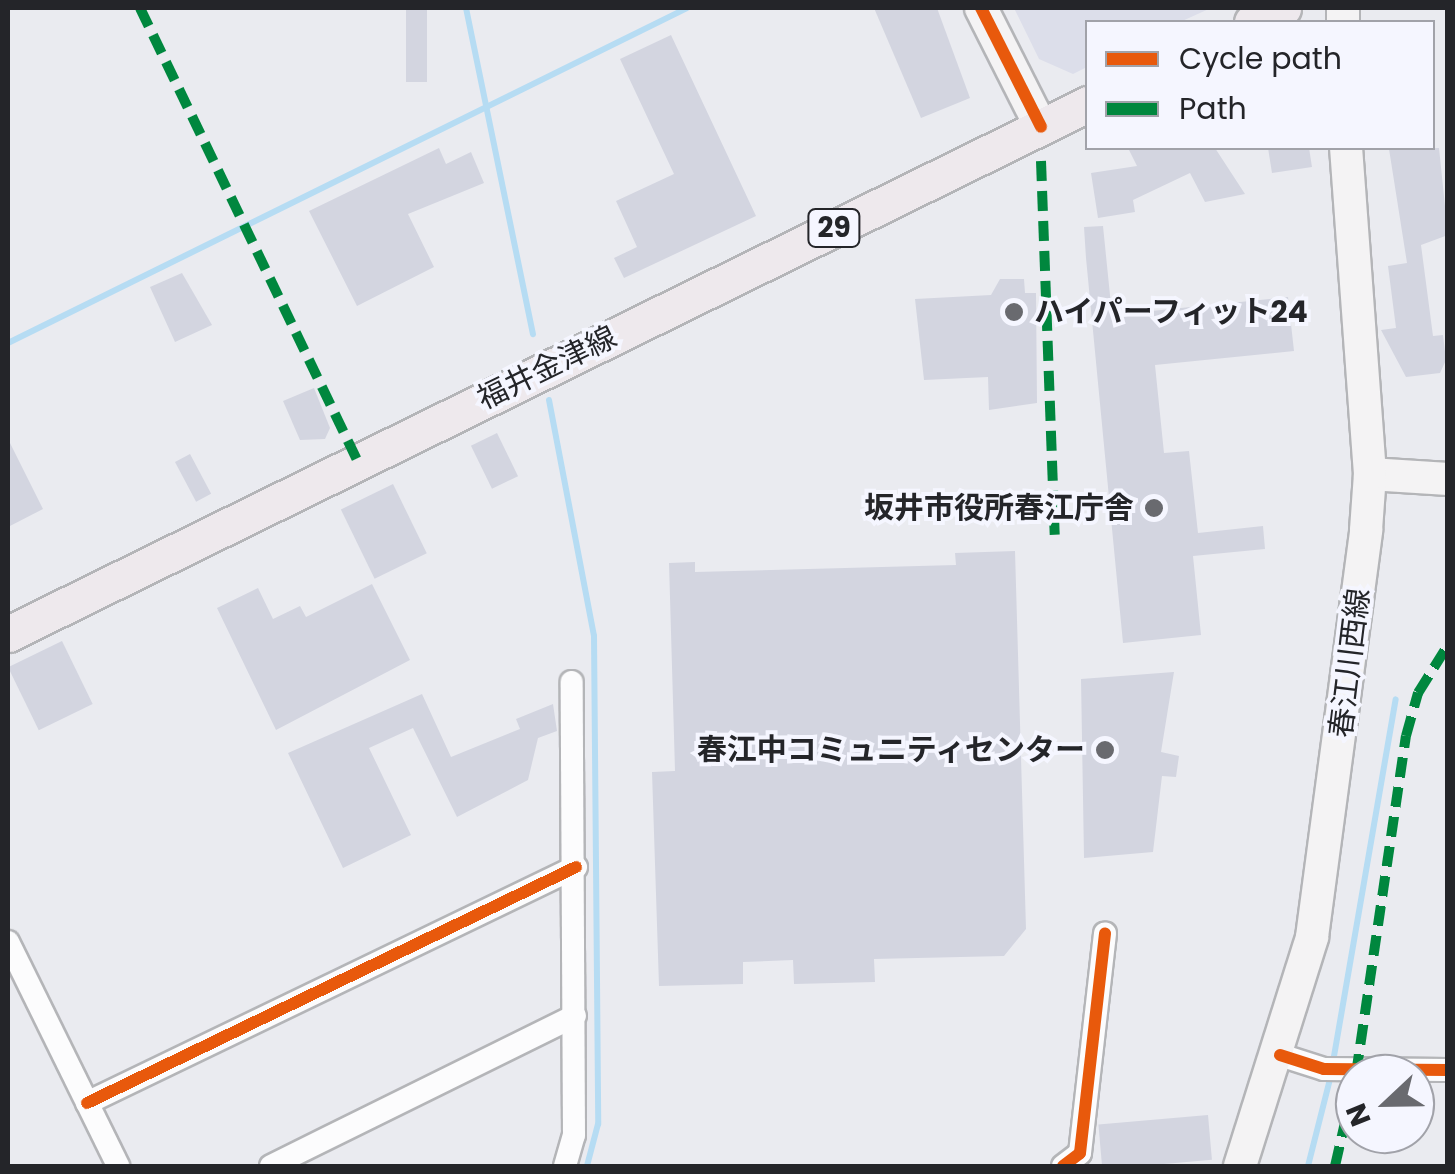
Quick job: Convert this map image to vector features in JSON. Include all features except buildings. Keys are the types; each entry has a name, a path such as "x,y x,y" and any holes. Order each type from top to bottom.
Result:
{"main road":[{"path":"981,8 1041,127"},
{"path":"1256,20 1283,8"},
{"name":"福井金津線","path":"8,634 1085,105"},
{"name":"春江川西線","path":"1240,1166 1280,1054 1328,846 1370,474 1346,150"},
{"path":"1370,474 1448,480"}],"street":[{"path":"565,1166 574,1016 572,682"},
{"path":"87,1103 576,866"},
{"path":"1063,1166 1080,1153 1104,933"},
{"path":"8,942 118,1166"},
{"path":"271,1166 574,1016"},
{"path":"1280,1054 1324,1069 1448,1070"}],"shaded area":[{"path":"1014,8 1211,8 1184,20 1085,20 1085,68 1073,74 1039,59"}],"waterway":[{"path":"466,8 533,334"},
{"path":"8,343 687,8"},
{"path":"549,400 594,636 598,1124 587,1166"},
{"path":"1333,1062 1396,699"},
{"path":"1308,1166 1331,1075"}],"marked path":[{"path":"140,8 357,460"},
{"path":"1041,161 1055,535"},
{"path":"1359,1054 1406,736 1418,693 1448,645"},
{"path":"1335,1166 1338,1154"}],"cycle path":[{"path":"981,8 1041,127"},
{"path":"87,1103 576,867"},
{"path":"1063,1166 1080,1153 1105,933"},
{"path":"1280,1055 1324,1069 1448,1070"}],"place":[{"name":"ハイパーフィット24","path":"1014,312"},
{"name":"坂井市役所春江庁舎","path":"1154,508"},
{"name":"春江中コミュニティセンター","path":"1105,750"}]}
